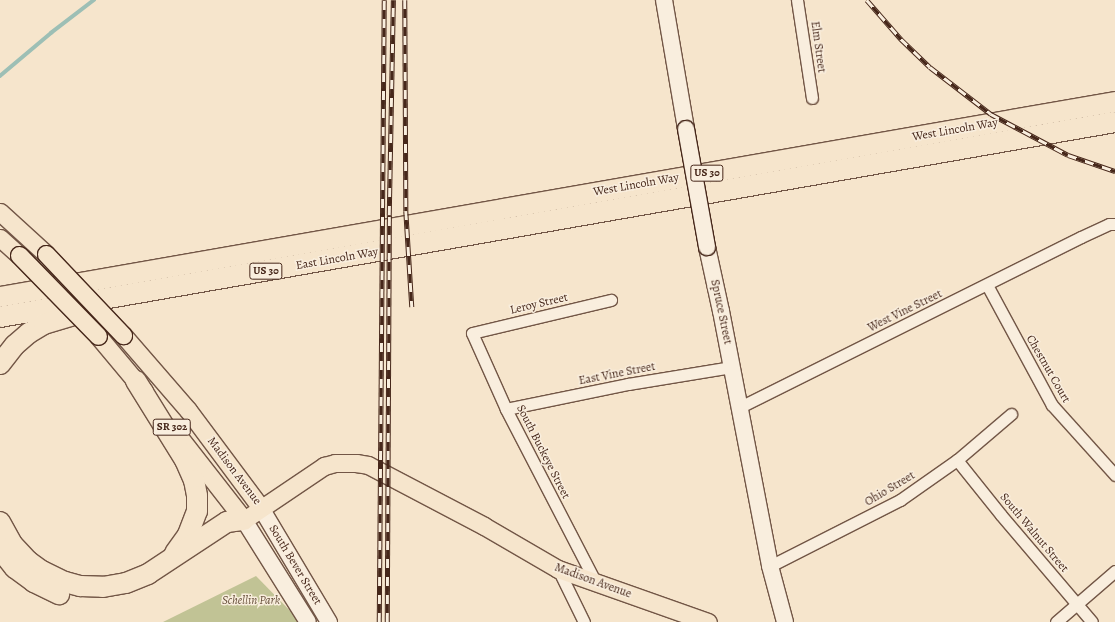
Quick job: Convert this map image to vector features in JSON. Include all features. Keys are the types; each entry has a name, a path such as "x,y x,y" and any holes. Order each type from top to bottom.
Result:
{"highway":[{"name":"West Lincoln Way","path":"298,245 1115,102"},
{"name":"West Lincoln Way","path":"532,225 1115,122"},
{"name":"East Lincoln Way","path":"0,317 532,225"},
{"path":"0,364 15,345 29,333 44,324 61,318 417,254 532,225"},
{"name":"East Lincoln Way","path":"2,296 298,245"},
{"path":"136,381 185,460 194,480 197,496 197,511 188,535 176,552 148,574"},
{"path":"0,549 15,568 34,582 57,593 77,598 103,600 128,597 156,585 233,533 244,520"},
{"path":"0,522 13,545 28,561 65,582 80,586 103,587 126,583 148,574 227,522 244,520"}],"main road":[{"name":"Spruce Street","path":"664,0 707,247 732,367 770,566 785,622"},
{"name":"Madison Avenue","path":"0,212 46,254 124,335 188,410 261,508 324,466 335,463 356,462 368,465 484,526 558,569 708,622"},
{"name":"Madison Avenue","path":"0,238 19,254 98,336 136,381 244,520"},
{"path":"244,520 261,508"},
{"name":"South Bever Street","path":"261,508 325,620"},
{"name":"South Bever Street","path":"244,520 308,622"}],"street":[{"name":"Elm Street","path":"797,0 812,98"},
{"name":"West Vine Street","path":"740,408 824,364 987,285 1081,237 1109,224 1115,224"},
{"name":"Chestnut Court","path":"987,285 1052,405 1115,475"},
{"name":"Leroy Street","path":"472,333 612,300"},
{"name":"South Buckeye Street","path":"472,333 506,409 595,581"},
{"name":"East Vine Street","path":"506,409 628,384 732,367"},
{"name":"Ohio Street","path":"770,566 900,500 958,460 1011,414"},
{"name":"South Walnut Street","path":"958,460 1001,515 1092,622"},
{"path":"558,569 584,622"},
{"path":"1056,622 1115,572"}],"green space":[{"name":"Schellin Park","path":"256,576 301,622 163,622"}],"waterway":[{"path":"0,76 51,33 94,0"}],"railway":[{"path":"379,622 384,0"},
{"path":"387,622 389,215 393,0"},
{"path":"405,0 406,211 412,307"},
{"path":"867,0 901,39 930,67 991,114 1068,155 1115,171"}]}
